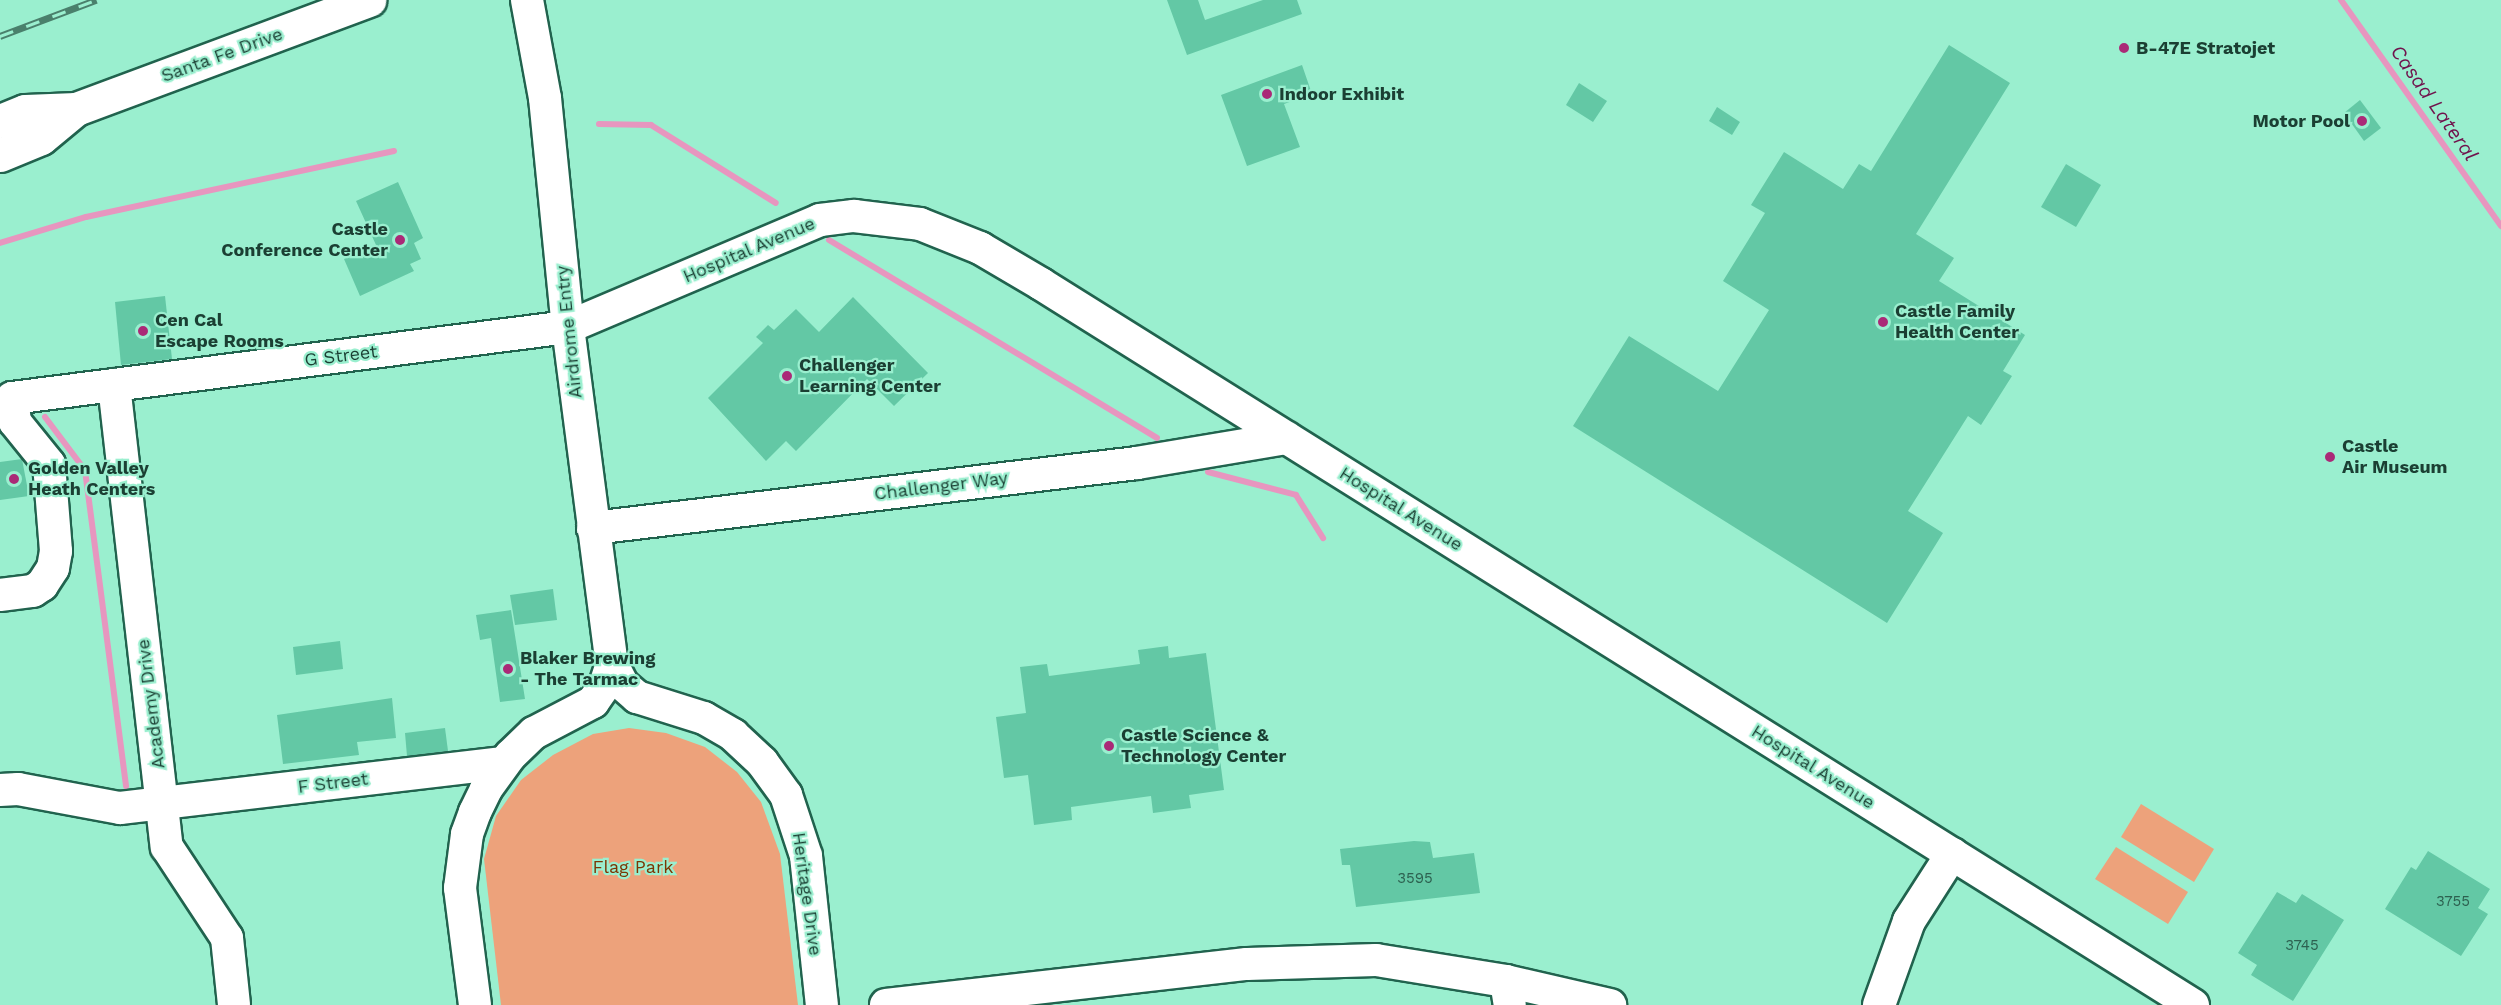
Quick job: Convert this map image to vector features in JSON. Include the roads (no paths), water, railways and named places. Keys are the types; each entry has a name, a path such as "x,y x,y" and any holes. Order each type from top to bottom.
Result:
{"main road":[{"name":"Santa Fe Drive","path":"0,121 25,111 76,109 369,0"},
{"name":"Santa Fe Drive","path":"0,155 41,138 76,109"}],"street":[{"name":"Airdrome Entry","path":"527,0 545,98 568,327 612,664"},
{"name":"Hospital Avenue","path":"568,327 820,220 854,216 920,224 980,248 2193,1005"},
{"name":"G Street","path":"0,595 33,591 42,585 54,567 56,551 49,464 15,422 12,398 568,327"},
{"name":"Academy Drive","path":"114,386 167,847 227,938 234,1005"},
{"name":"Challenger Way","path":"593,528 1137,463 1287,438"},
{"path":"475,1005 460,888 462,861 475,812 504,763 534,733 593,702 605,685 612,664"},
{"name":"Heritage Drive","path":"612,664 622,684 637,697 704,718 733,735 762,762 786,795 806,856 822,1005"},
{"name":"F Street","path":"0,790 18,789 117,808 504,763"},
{"path":"1879,1005 1906,929 1952,854"},
{"path":"886,1005 1247,964 1376,960 1508,993 1610,1005"}],"waterway":[{"name":"Casad Lateral","path":"2341,0 2501,226"},
{"path":"599,124 651,125 776,203"},
{"path":"0,243 86,217 394,151"},
{"path":"829,240 1157,438"},
{"path":"45,417 85,470 126,786"},
{"path":"1208,472 1296,495 1323,538"}],"railway":[{"path":"0,36 96,0"}],"place":[{"name":"B-47E Stratojet","path":"2124,48"},
{"name":"Indoor Exhibit","path":"1267,94"},
{"name":"Motor Pool","path":"2362,121"},
{"name":"Castle Conference Center","path":"400,240"},
{"name":"Castle Family Health Center","path":"1883,322"},
{"name":"Cen Cal Escape Rooms","path":"143,331"},
{"name":"Challenger Learning Center","path":"787,376"},
{"name":"Castle Air Museum","path":"2330,457"},
{"name":"Golden Valley Heath Centers","path":"14,479"},
{"name":"Blaker Brewing - The Tarmac","path":"508,669"},
{"name":"Castle Science & Technology Center","path":"1109,746"}],"park label":[{"name":"Flag Park","path":"633,867"}]}
